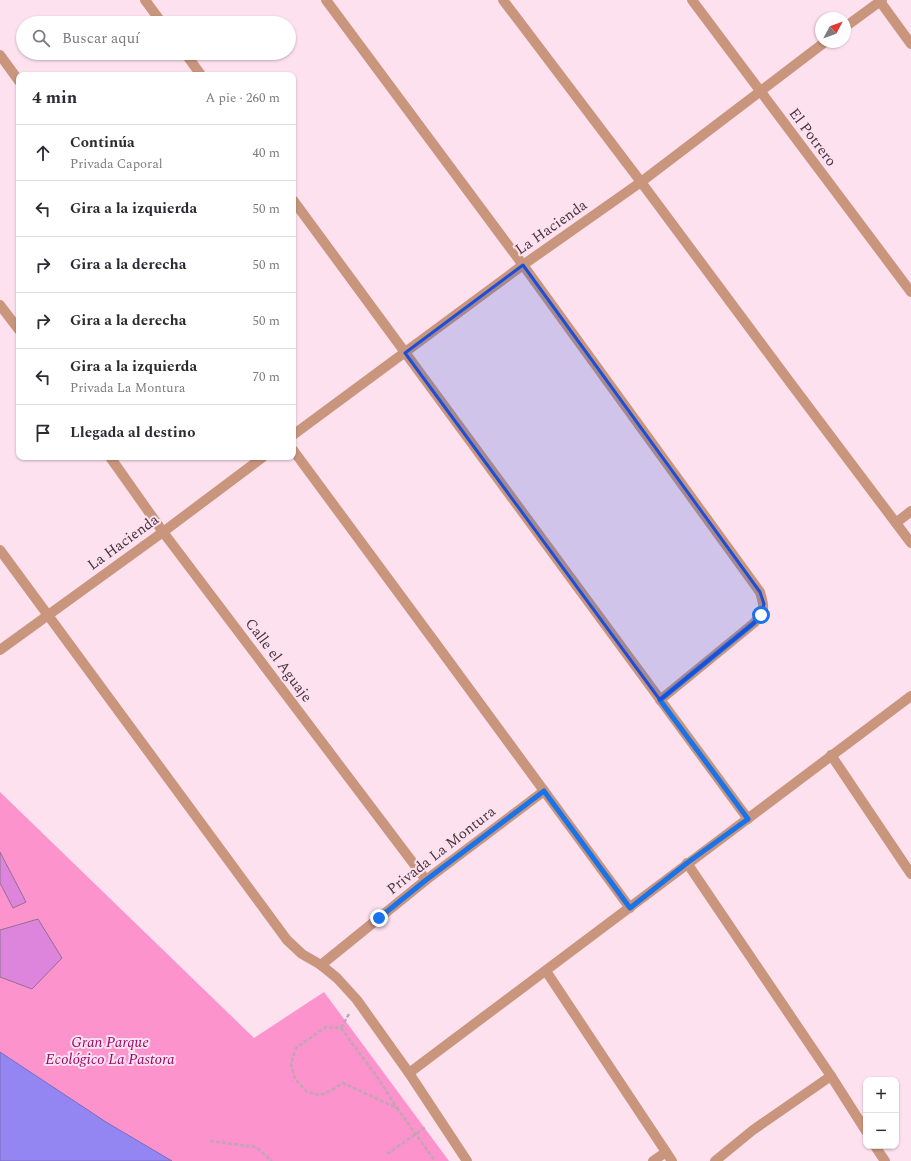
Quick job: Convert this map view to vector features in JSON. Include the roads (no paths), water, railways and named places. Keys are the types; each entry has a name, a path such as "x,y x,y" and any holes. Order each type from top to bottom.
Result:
{"street":[{"path":"145,0 157,16"},
{"path":"326,0 523,265 760,592 764,604 761,615 754,623 660,700"},
{"path":"503,0 642,182 911,543"},
{"name":"El Potrero","path":"692,0 911,292"},
{"path":"851,23 880,1 911,44"},
{"name":"La Hacienda","path":"296,433 523,265 642,182 817,48"},
{"path":"0,55 16,76"},
{"path":"189,60 199,72"},
{"path":"296,204 748,819"},
{"path":"0,305 16,326"},
{"path":"296,454 438,645 630,908"},
{"name":"Calle el Aguaje","path":"112,460 163,532 426,880"},
{"name":"La Hacienda","path":"0,650 163,532 259,460"},
{"path":"896,523 911,512"},
{"path":"0,550 287,940 302,954 321,965 337,978 357,1000 409,1073 467,1161"},
{"path":"409,1073 630,908 687,863 748,819 830,755 911,696"},
{"path":"830,755 911,874"},
{"name":"Privada La Montura","path":"321,965 426,880 544,791"},
{"path":"687,863 863,1127"},
{"path":"546,971 669,1157 653,1161"},
{"path":"714,1161 753,1130 830,1076"},
{"path":"877,1149 885,1161"}],"park label":[{"name":"Gran Parque Ecológico La Pastora","path":"110,1050"}]}
